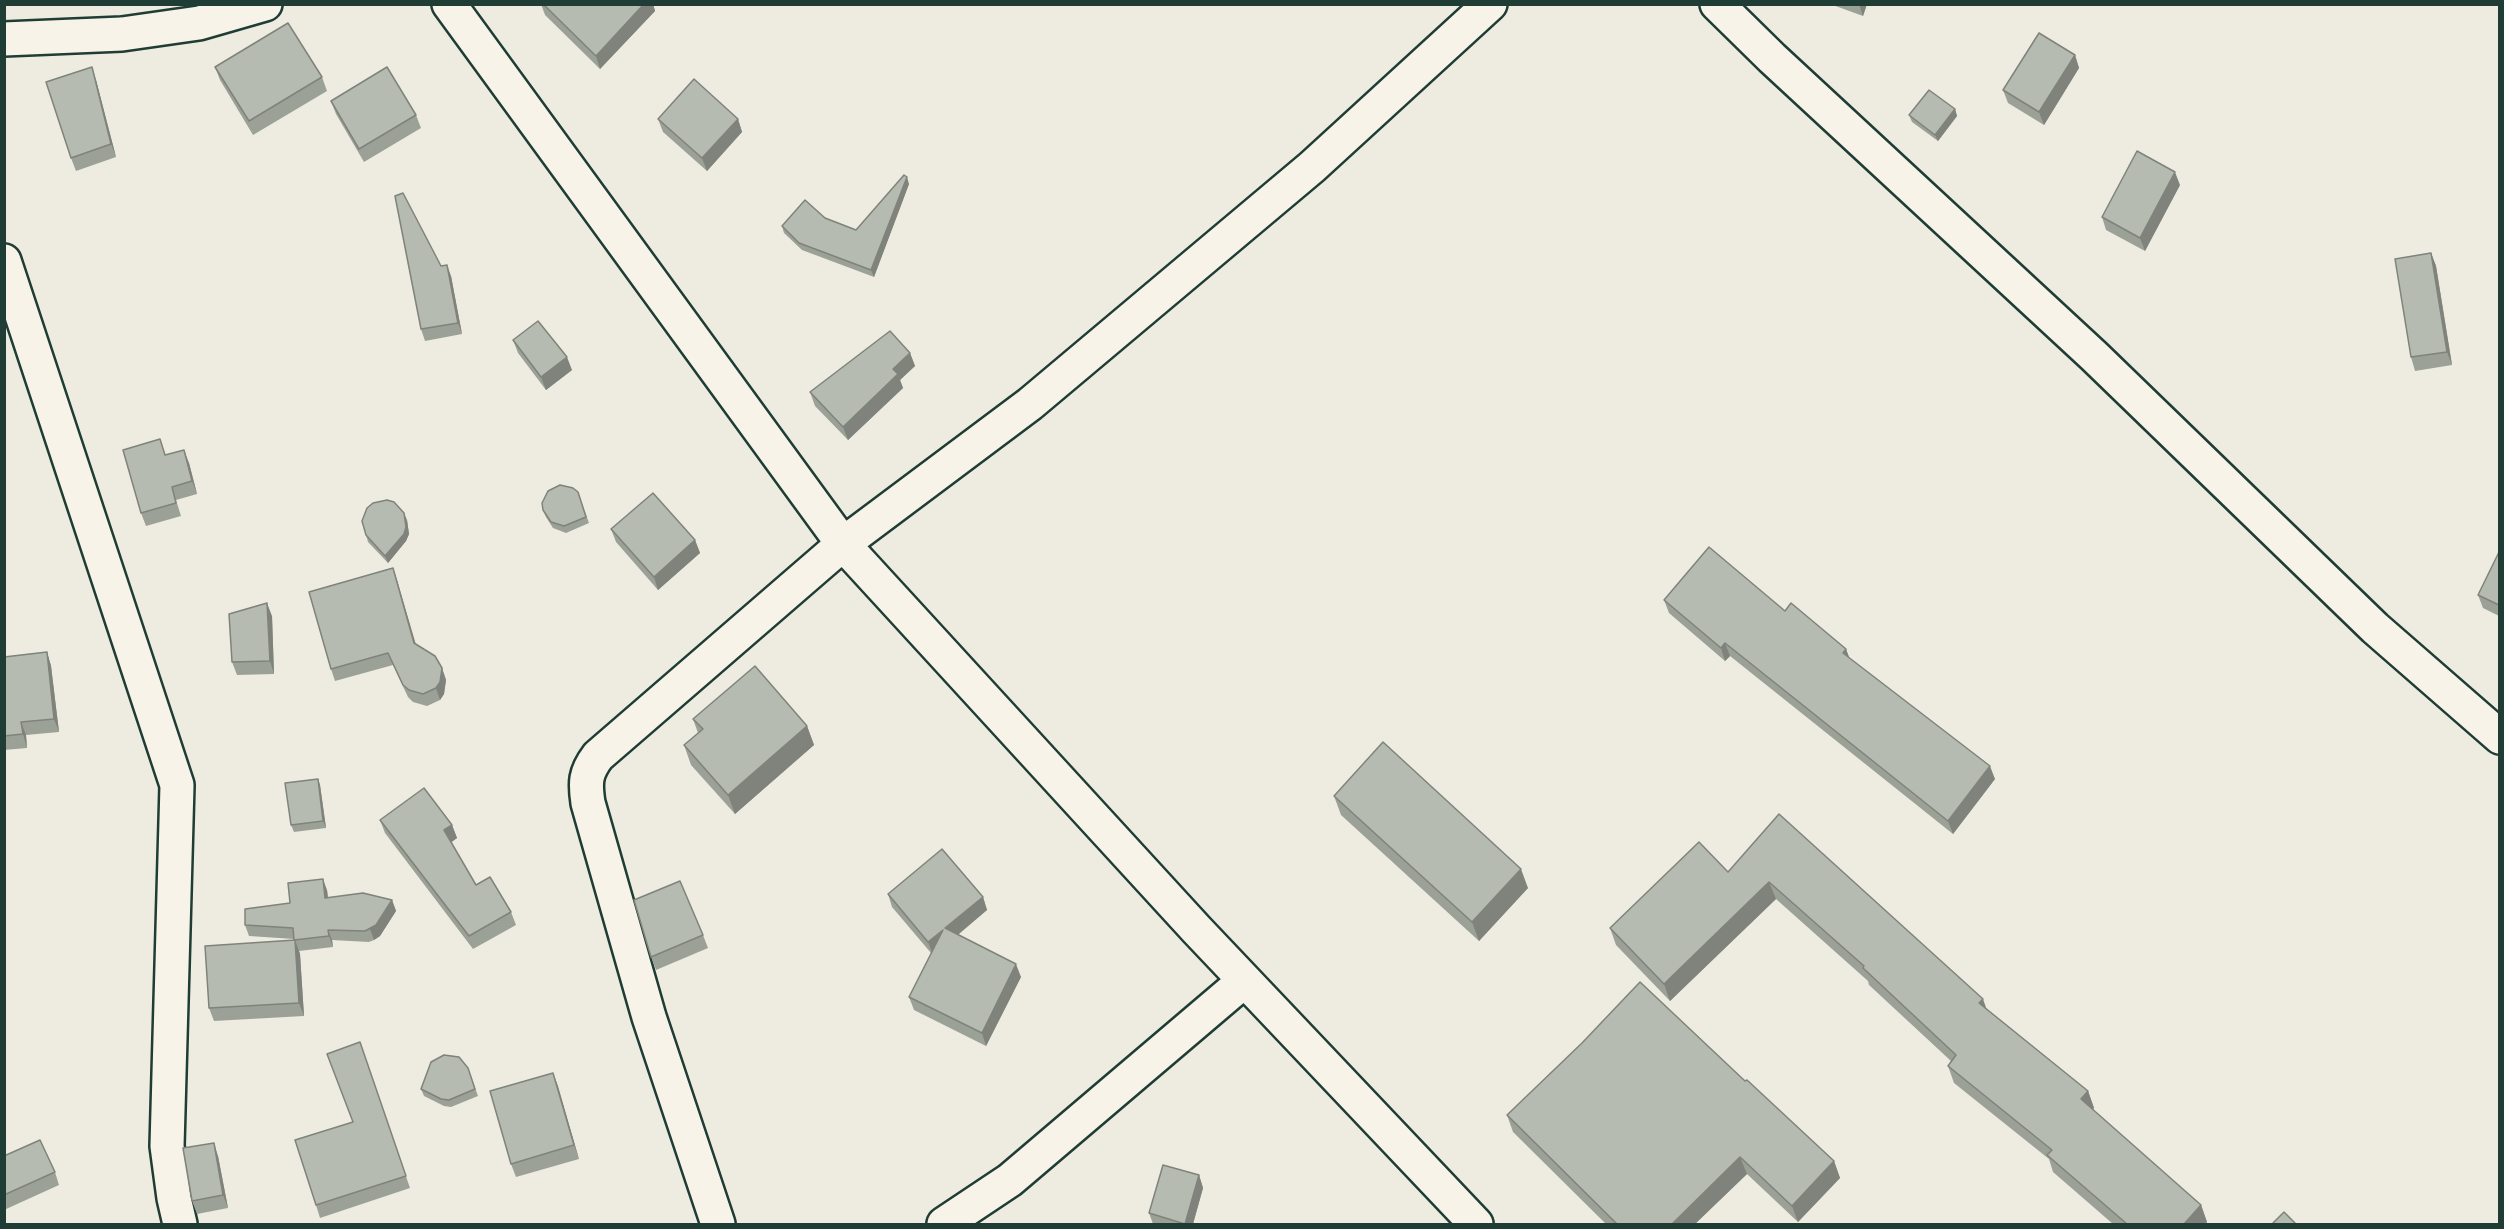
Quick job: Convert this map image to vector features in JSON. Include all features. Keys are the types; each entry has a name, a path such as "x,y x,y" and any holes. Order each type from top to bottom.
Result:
{"street":[{"path":"4,39 122,34 199,23 265,4"},
{"path":"449,4 843,544 1244,981 1476,1224"},
{"path":"718,1224 649,1017 588,803 585,782 588,769 598,756 843,544 1030,404 1312,167 1490,4"},
{"path":"1717,4 1772,58 2094,356 2374,628 2499,737"},
{"path":"4,261 177,785 167,1146 180,1224"},
{"path":"944,1224 1010,1180 1244,981"}],"building":[{"path":"543,4 644,4 596,56"},
{"path":"288,23 322,77 249,121 215,67"},
{"path":"2039,33 2075,55 2039,112 2003,90"},
{"path":"92,67 111,144 71,158 46,82"},
{"path":"387,67 416,115 359,149 331,101"},
{"path":"694,79 738,119 702,158 658,119"},
{"path":"1929,90 1955,109 1935,135 1909,115"},
{"path":"2137,151 2175,172 2140,238 2102,217"},
{"path":"904,175 907,177 871,270 799,243 782,226 805,200 825,218 856,230"},
{"path":"403,193 441,266 447,265 458,323 421,329 395,196"},
{"path":"2431,253 2447,352 2411,357 2395,259"},
{"path":"538,321 567,357 541,377 513,340"},
{"path":"890,331 910,353 893,369 898,374 843,427 810,392"},
{"path":"160,439 165,455 184,450 192,481 172,487 176,503 141,513 123,450"},
{"path":"560,485 573,488 578,492 586,517 564,526 551,522 543,510 542,503 548,491"},
{"path":"653,493 695,540 654,577 611,529"},
{"path":"387,500 394,502 404,513 406,527 404,534 385,556 366,535 362,521 367,508 373,503"},
{"path":"1709,547 1785,611 1791,603 1846,649 1843,653 1990,766 1948,821 1725,643 1721,648 1664,600"},
{"path":"2499,552 2499,605 2478,595"},
{"path":"393,568 414,643 435,656 442,668 440,682 436,688 423,694 409,690 403,685 388,653 331,669 309,592"},
{"path":"267,603 270,661 232,662 229,614"},
{"path":"47,652 54,719 21,722 23,734 4,736 4,657"},
{"path":"755,666 807,726 728,795 684,745 703,729 693,719"},
{"path":"1383,742 1521,869 1472,922 1334,796"},
{"path":"318,779 323,821 291,825 285,783"},
{"path":"424,788 452,825 444,830 476,885 490,877 511,912 469,936 380,820"},
{"path":"1779,814 1983,999 1979,1003 2088,1091 2081,1099 2201,1205 2184,1224 2127,1224 2047,1155 2052,1150 1948,1066 1956,1055 1863,968 1864,966 1769,882 1664,984 1610,928 1699,842 1728,872"},
{"path":"942,849 983,897 945,928 1016,964 982,1033 909,997 943,930 928,942 888,894"},
{"path":"323,879 325,898 363,893 392,900 376,925 365,931 328,930 329,936 294,940 293,928 245,925 245,909 290,903 288,883"},
{"path":"680,881 703,935 651,957 634,900"},
{"path":"295,940 299,1003 209,1008 205,946"},
{"path":"1640,982 1834,1161 1792,1206 1740,1157 1672,1224 1617,1224 1507,1115 1582,1043"},
{"path":"360,1042 406,1176 316,1205 295,1140 353,1122 327,1054"},
{"path":"444,1055 459,1057 468,1068 475,1089 449,1100 441,1099 421,1089 431,1062"},
{"path":"553,1073 574,1145 511,1164 490,1091"},
{"path":"40,1140 55,1172 4,1195 4,1156"},
{"path":"214,1143 223,1195 192,1201 183,1148"},
{"path":"1163,1165 1199,1175 1185,1224 1149,1213"},
{"path":"2284,1212 2296,1224 2272,1224"}]}
